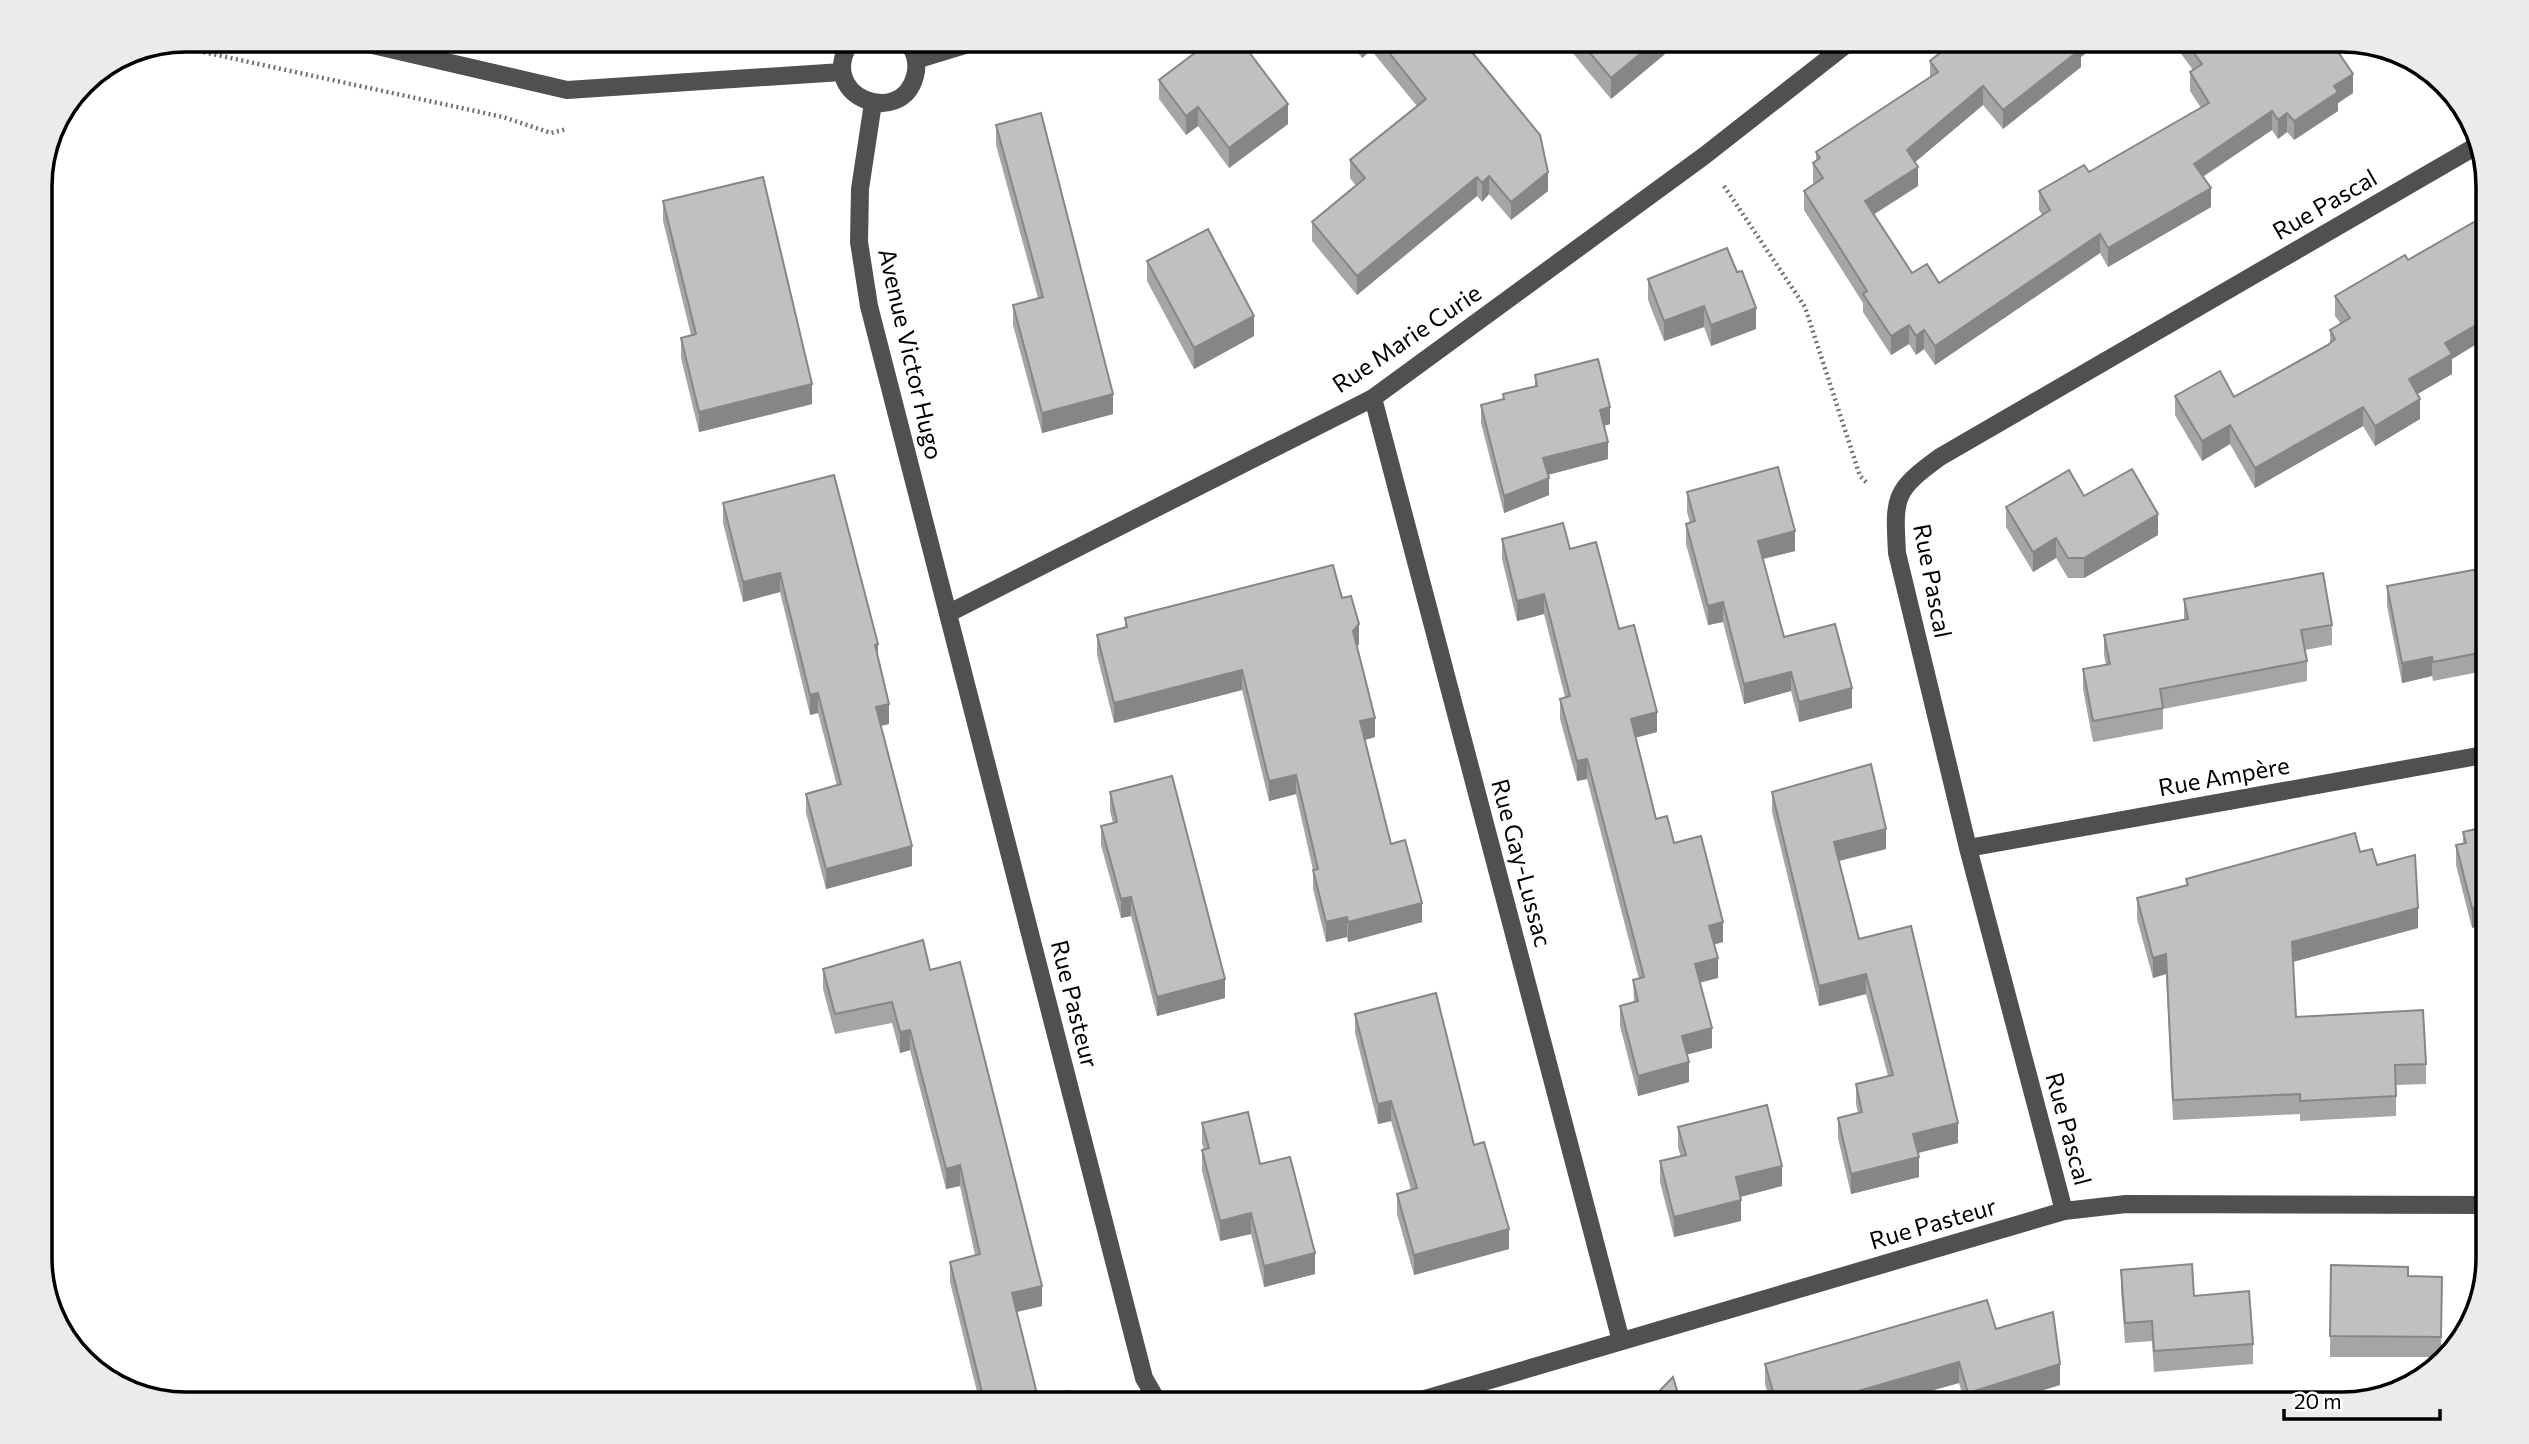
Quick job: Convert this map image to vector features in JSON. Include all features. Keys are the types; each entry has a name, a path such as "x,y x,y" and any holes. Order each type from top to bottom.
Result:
{"street":[{"path":"403,52 567,90 842,72"},
{"path":"846,52 842,61 842,72 853,93 873,103 885,103 906,93 913,84 916,60 912,52"},
{"path":"916,60 942,52"},
{"name":"Rue Marie Curie","path":"949,613 1373,398 1704,156 1837,52"},
{"name":"Avenue Victor Hugo","path":"873,103 860,189 859,242 869,306 949,613"},
{"name":"Rue Pascal","path":"2064,1211 1968,848 1897,553 1894,510 1908,480 1940,457 2471,149"},
{"name":"Rue Gay-Lussac","path":"1373,398 1621,1341"},
{"name":"Rue Pasteur","path":"949,613 1144,1378 1152,1392"},
{"name":"Rue Ampère","path":"1968,848 2476,756"},
{"name":"Rue Pasteur","path":"1449,1392 2064,1211 2126,1204 2476,1205"}],"path":[{"path":"1704,156 1805,307 1860,476 1894,510"}],"building":[{"path":"1196,52 1249,52 1288,104 1229,148 1198,107 1186,116 1159,80"},
{"path":"1389,52 1472,52 1540,135 1548,172 1511,202 1489,176 1482,183 1477,177 1357,276 1312,222 1365,178 1350,160 1426,99"},
{"path":"1589,52 1642,52 1611,78"},
{"path":"1941,52 2077,52 2003,110 1983,86 1907,150 1918,167 1865,201 1912,273 1927,264 1939,283 2050,210 2039,191 2084,165 2089,172 2209,103 2190,72 2202,64 2193,52 2338,52 2353,74 2334,86 2338,92 2294,121 2287,113 2278,120 2272,111 2194,164 2211,188 2108,248 2100,234 1935,346 1924,330 1916,336 1909,325 1891,336 1863,294 1867,291 1804,191 1823,178 1813,163 1820,158 1816,152 1938,72 1930,61"},
{"path":"1041,113 1113,394 1042,413 1013,305 1043,297 996,125"},
{"path":"763,177 812,384 699,412 681,338 696,334 663,201"},
{"path":"2476,221 2476,325 2445,343 2452,354 2409,379 2420,399 2375,426 2363,407 2255,468 2230,425 2202,441 2175,396 2220,371 2234,397 2328,345 2335,339 2330,330 2350,318 2335,296 2405,255 2408,260"},
{"path":"1208,229 1254,316 1194,348 1147,261"},
{"path":"1727,248 1737,272 1742,271 1756,308 1711,325 1704,306 1664,321 1648,279"},
{"path":"1598,359 1610,407 1600,410 1608,442 1543,458 1549,478 1504,496 1481,405 1504,399 1503,394 1537,386 1535,375"},
{"path":"1778,467 1795,531 1758,541 1784,637 1835,624 1852,688 1799,702 1791,672 1744,684 1723,602 1708,606 1686,524 1695,521 1687,492"},
{"path":"2132,469 2158,514 2084,558 2068,558 2056,538 2033,552 2006,507 2069,470 2084,496"},
{"path":"834,475 878,644 875,645 889,704 876,707 912,846 826,869 806,794 841,784 818,693 810,695 780,573 743,582 723,503"},
{"path":"1563,523 1570,549 1596,542 1619,629 1634,625 1657,712 1631,719 1656,819 1667,816 1674,843 1701,836 1723,922 1709,926 1718,958 1695,964 1712,1028 1682,1036 1689,1062 1638,1076 1620,1006 1638,1001 1633,980 1644,977 1587,759 1577,761 1560,699 1570,696 1544,594 1517,601 1502,539"},
{"path":"1333,565 1342,598 1351,596 1359,624 1353,631 1375,718 1360,721 1391,844 1405,840 1422,903 1348,922 1347,917 1326,922 1313,870 1318,869 1296,775 1269,781 1242,670 1114,703 1097,635 1127,627 1125,618"},
{"path":"2476,569 2476,654 2433,662 2432,657 2402,663 2387,586"},
{"path":"2323,573 2332,625 2301,630 2307,661 2160,689 2163,708 2093,721 2083,669 2110,664 2104,635 2188,619 2184,599"},
{"path":"1871,764 1886,829 1834,842 1859,939 1911,926 1958,1123 1913,1134 1919,1157 1851,1174 1838,1118 1862,1112 1856,1084 1893,1075 1866,974 1819,986 1772,792"},
{"path":"1172,776 1225,979 1157,997 1131,897 1121,899 1101,826 1117,822 1110,792"},
{"path":"2476,829 2476,907 2472,908 2456,845 2466,843 2463,832"},
{"path":"2355,833 2360,852 2372,849 2377,865 2415,855 2418,908 2292,942 2296,1017 2423,1010 2426,1064 2395,1065 2396,1096 2300,1101 2300,1094 2173,1100 2166,954 2153,958 2137,898 2188,885 2186,879"},
{"path":"923,940 930,970 960,962 1042,1286 1012,1293 1037,1392 982,1392 950,1262 980,1254 960,1165 946,1169 910,1030 900,1032 892,1002 835,1014 823,969"},
{"path":"1436,993 1474,1145 1484,1142 1509,1229 1414,1255 1397,1194 1417,1188 1391,1101 1378,1104 1355,1014"},
{"path":"1767,1105 1782,1166 1736,1177 1741,1200 1674,1217 1660,1161 1686,1155 1678,1127"},
{"path":"1248,1112 1260,1164 1290,1157 1315,1253 1264,1266 1251,1213 1220,1221 1202,1150 1209,1148 1202,1123"},
{"path":"2192,1264 2194,1296 2249,1291 2253,1344 2154,1351 2152,1321 2125,1323 2121,1270"},
{"path":"2331,1265 2408,1267 2408,1276 2442,1277 2441,1337 2330,1336"},
{"path":"1987,1300 1996,1329 2053,1312 2060,1364 1971,1392 1968,1392 1959,1362 1855,1392 1773,1392 1765,1364"},
{"path":"1673,1377 1677,1392 1659,1392"}]}
